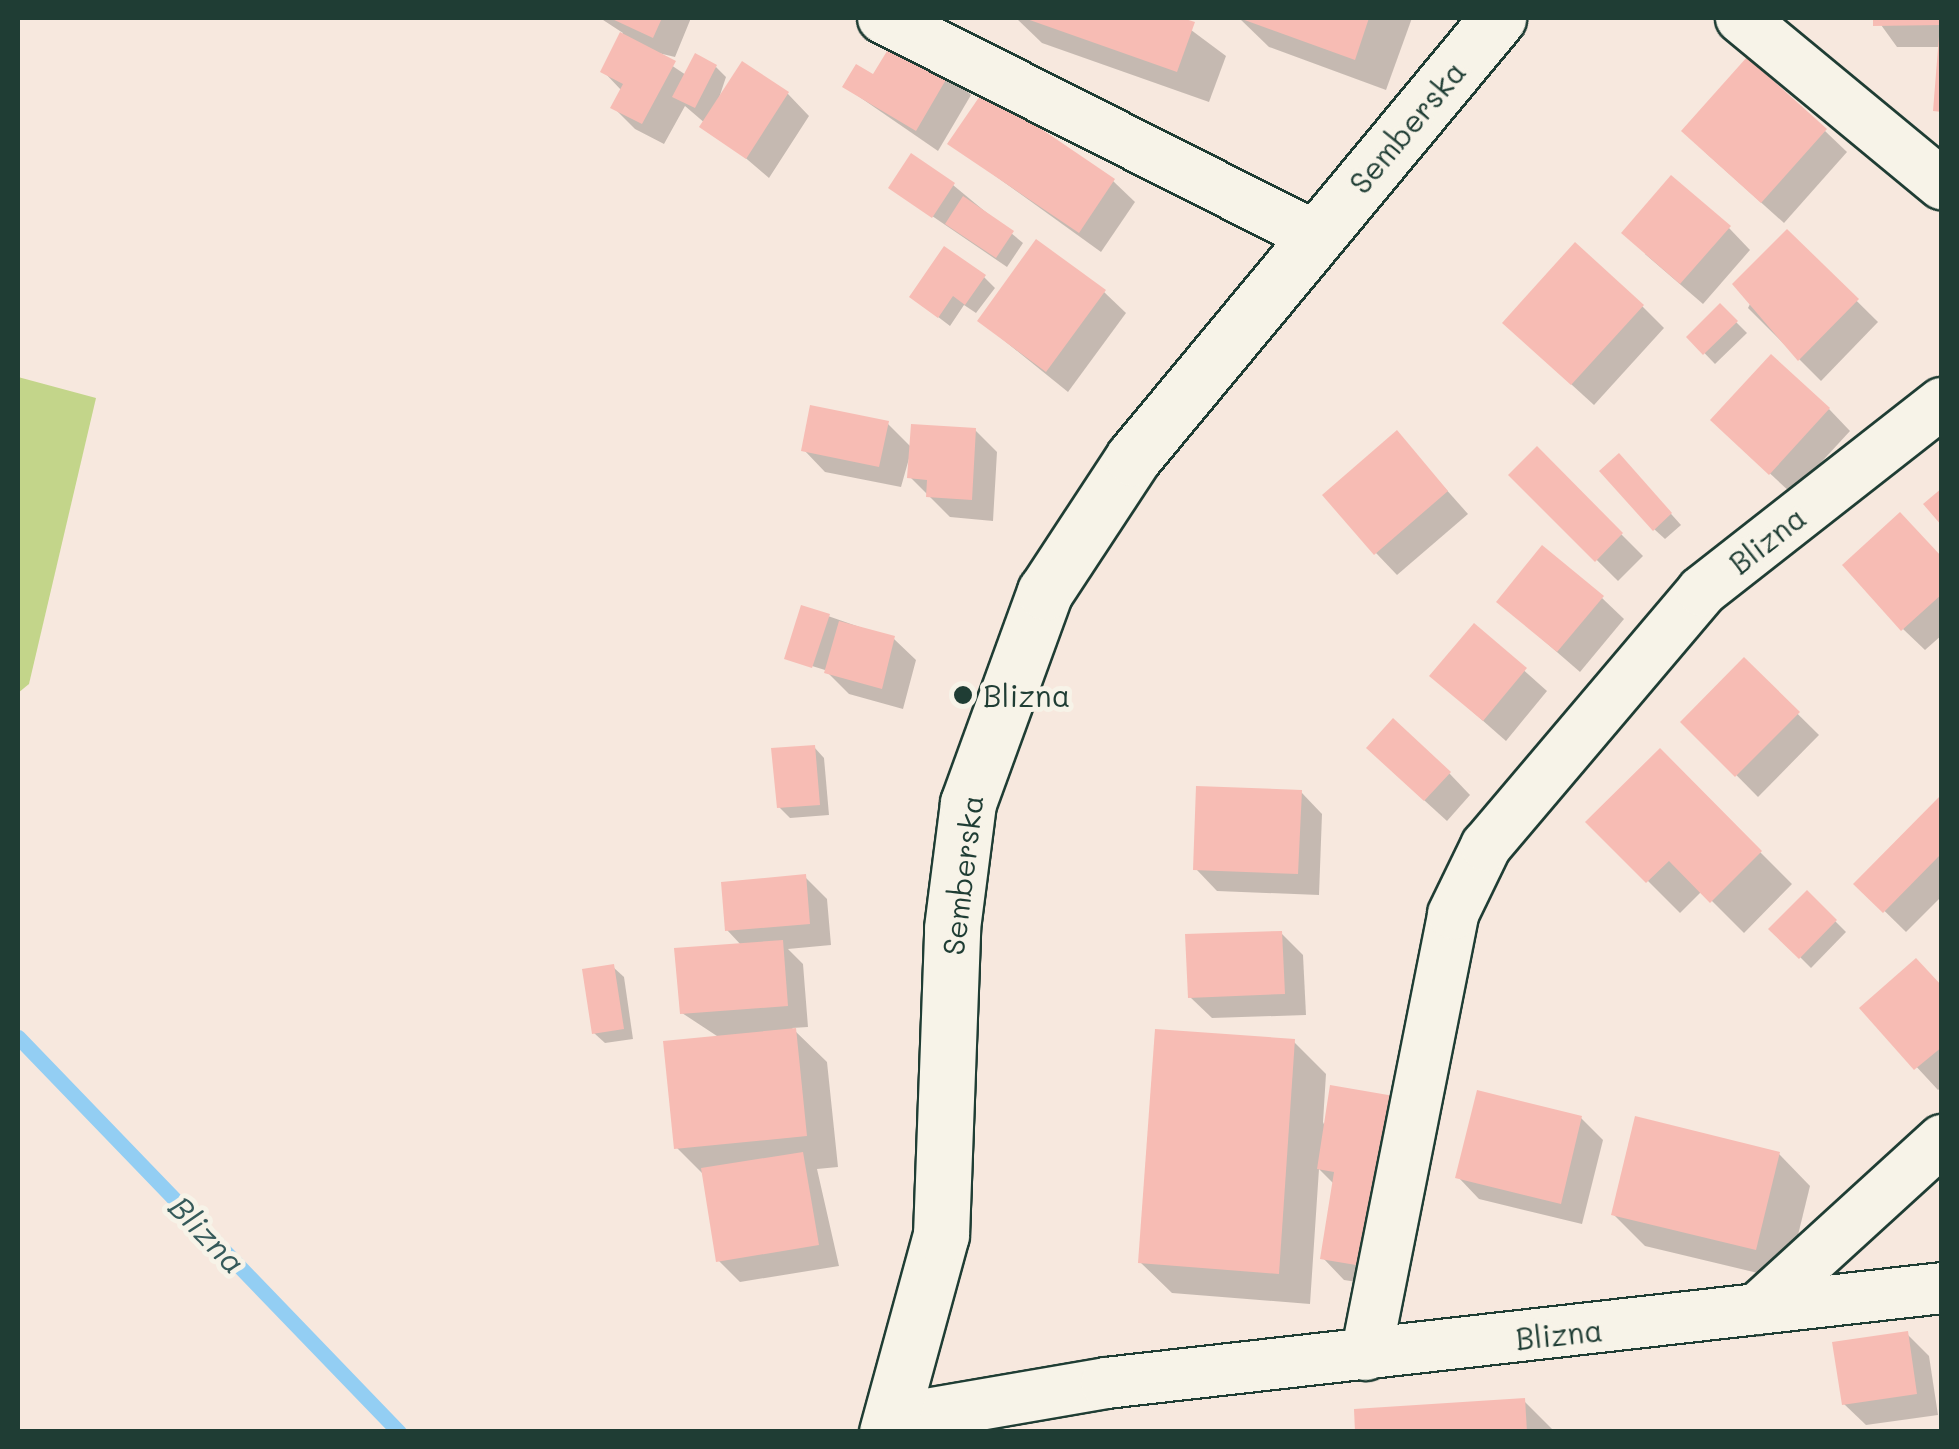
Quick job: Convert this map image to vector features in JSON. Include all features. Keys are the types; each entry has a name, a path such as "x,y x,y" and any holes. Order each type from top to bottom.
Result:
{"main road":[{"name":"Semberska","path":"889,1426 941,1235 952,928 968,803 999,700 1044,592 1133,458 1498,18"}],"street":[{"path":"882,18 1316,237"},
{"path":"1741,18 1942,184"},
{"name":"Blizna","path":"1366,1354 1453,914 1486,846 1702,591 1942,403"},
{"path":"1752,1314 1942,1140"},
{"name":"Blizna","path":"889,1426 1106,1383 1752,1314 1942,1288"}],"green space":[{"path":"18,377 96,398 29,684 18,693"}],"building":[{"path":"610,18 662,18 653,38"},
{"path":"1024,18 1182,18 1195,22 1177,72"},
{"path":"1239,18 1369,18 1355,60"},
{"path":"1873,18 1942,18 1942,25 1873,26"},
{"path":"620,32 676,61 642,124 610,108 623,84 600,72"},
{"path":"1942,36 1942,112 1933,111"},
{"path":"895,38 951,71 916,131 842,87 856,64 873,74"},
{"path":"695,53 717,65 695,108 672,97"},
{"path":"1747,57 1827,129 1761,203 1681,131"},
{"path":"742,61 789,92 746,159 699,127"},
{"path":"984,90 1115,179 1079,233 947,144"},
{"path":"911,153 955,183 932,218 888,188"},
{"path":"1671,175 1731,226 1680,284 1621,233"},
{"path":"963,196 1014,231 996,258 945,224"},
{"path":"1787,229 1859,299 1798,361 1732,284"},
{"path":"1036,239 1106,290 1046,372 977,321"},
{"path":"1575,242 1644,305 1571,385 1502,323"},
{"path":"944,246 986,275 965,305 953,296 938,318 909,297"},
{"path":"1720,303 1738,321 1703,355 1686,337"},
{"path":"1771,354 1830,408 1769,475 1710,420"},
{"path":"810,405 889,421 879,467 801,451"},
{"path":"911,424 976,428 972,500 926,497 927,480 907,478"},
{"path":"1397,430 1448,491 1374,555 1322,495"},
{"path":"1537,446 1623,533 1595,562 1508,475"},
{"path":"1619,453 1672,513 1653,531 1599,471"},
{"path":"1942,488 1942,526 1923,504"},
{"path":"1900,512 1942,557 1942,594 1901,631 1842,565"},
{"path":"1542,545 1604,596 1557,652 1496,602"},
{"path":"801,605 830,614 812,668 784,659"},
{"path":"839,621 895,636 882,689 824,673"},
{"path":"1474,623 1527,668 1483,721 1429,676"},
{"path":"1744,657 1800,712 1735,777 1680,722"},
{"path":"1393,718 1451,772 1424,801 1366,748"},
{"path":"815,745 820,805 777,808 771,748"},
{"path":"1660,748 1762,851 1710,903 1669,861 1646,883 1585,822"},
{"path":"1196,786 1302,790 1298,874 1193,870"},
{"path":"1942,794 1942,853 1883,913 1853,884"},
{"path":"806,874 810,924 725,931 721,882"},
{"path":"1807,890 1837,920 1799,959 1768,929"},
{"path":"1282,931 1285,994 1188,998 1185,934"},
{"path":"783,940 788,1006 680,1014 674,948"},
{"path":"1916,958 1942,986 1942,1047 1914,1070 1859,1008"},
{"path":"614,964 624,1029 592,1034 582,969"},
{"path":"796,1028 807,1136 674,1149 663,1041"},
{"path":"1155,1029 1295,1039 1279,1274 1138,1263"},
{"path":"1330,1085 1394,1096 1368,1267 1320,1259 1334,1172 1317,1169"},
{"path":"1477,1090 1582,1116 1561,1204 1455,1178"},
{"path":"1635,1116 1780,1152 1756,1250 1611,1215"},
{"path":"803,1152 819,1245 716,1262 701,1168"},
{"path":"1908,1331 1917,1394 1842,1405 1832,1342"},
{"path":"1525,1398 1527,1432 1355,1432 1354,1409"}],"waterway":[{"name":"Blizna","path":"18,1037 399,1432"}],"place":[{"name":"Blizna","path":"963,695"}]}
